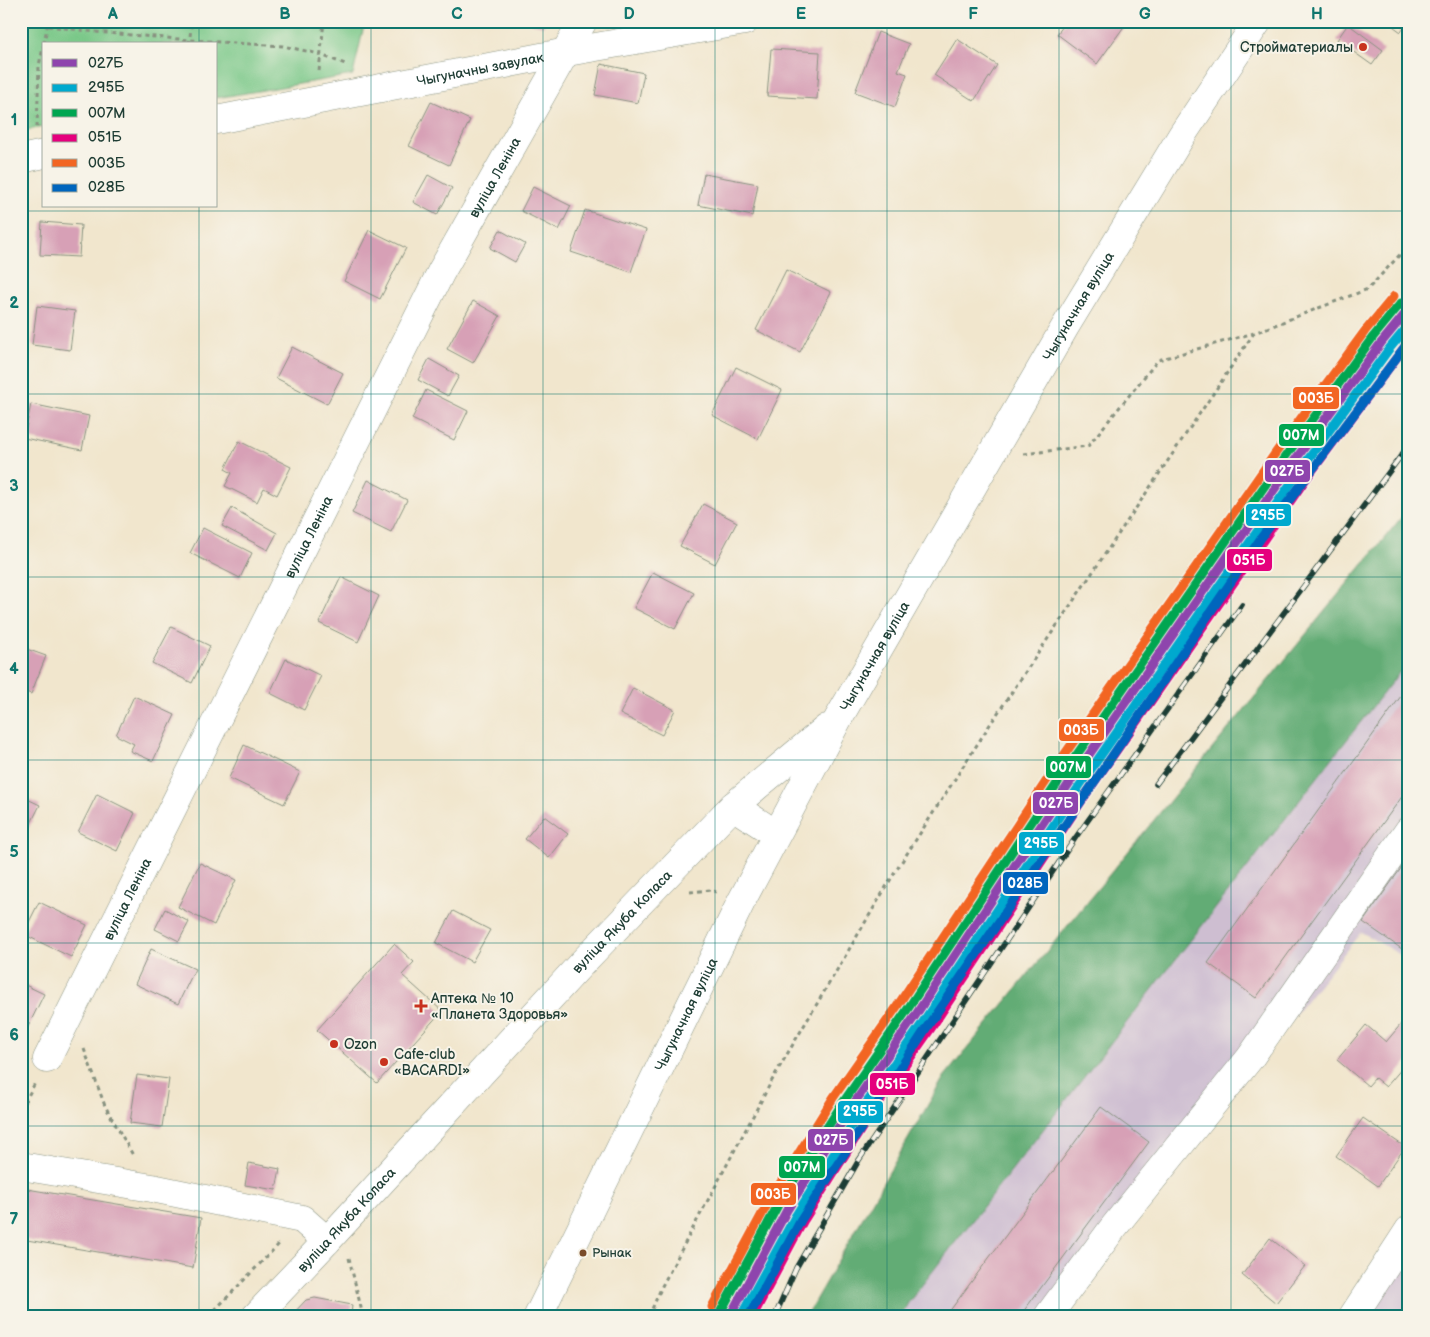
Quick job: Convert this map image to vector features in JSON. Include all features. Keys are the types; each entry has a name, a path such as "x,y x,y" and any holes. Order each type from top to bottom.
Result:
{"street":[{"name":"вуліца Леніна","path":"48,1059 441,272 583,21"},
{"name":"Чыгуначны завулак","path":"218,120 567,52 745,21"},
{"name":"Чыгуначная вуліца","path":"538,1316 776,834 838,719 1065,327 1182,135 1258,21"},
{"path":"21,158 40,143"},
{"name":"вуліца Якуба Коласа","path":"256,1316 582,963 734,806 838,719"},
{"path":"734,806 776,834"},
{"path":"1048,1316 1113,1228 1250,1058 1409,830"},
{"path":"21,1166 152,1188 302,1220 327,1241"},
{"path":"1352,1316 1409,1230"}],"path":[{"path":"44,42 48,24 190,42 192,21"},
{"path":"319,72 324,21"},
{"path":"218,43 283,46 321,55 350,66"},
{"path":"40,143 39,65 42,52"},
{"path":"1017,455 1088,446 1158,360 1254,333 1368,290 1409,246"},
{"path":"649,1316 662,1286 776,1073 892,877 989,726 1254,333"},
{"path":"73,1011 88,1063 105,1106 152,1188"},
{"path":"209,1316 302,1220"},
{"path":"349,1258 363,1316"}],"shaded area":[{"path":"1409,660 1409,960 1361,932 1070,1297 1057,1316 901,1316 908,1303"},
{"path":"1409,1255 1409,1316 1368,1316"}],"green space":[{"path":"21,21 365,21 353,75 218,98 218,42 42,42 42,127 21,131"},
{"path":"1409,508 1409,660 908,1303 901,1316 806,1316 944,1077"}],"building":[{"path":"521,21 545,21 544,26"},
{"path":"1067,21 1128,21 1097,64 1057,34"},
{"path":"1386,21 1409,21 1401,32"},
{"path":"1348,24 1383,50 1372,65 1337,40"},
{"path":"878,32 909,44 898,71 907,74 895,107 855,92"},
{"path":"957,39 997,65 974,101 934,75"},
{"path":"771,49 820,52 817,99 767,96"},
{"path":"601,64 644,73 638,103 595,95"},
{"path":"431,102 470,120 449,165 409,146"},
{"path":"704,174 758,184 752,216 698,205"},
{"path":"428,175 452,188 437,215 413,202"},
{"path":"533,187 571,206 559,230 521,211"},
{"path":"585,210 646,230 631,272 571,252"},
{"path":"42,222 81,225 79,257 40,255"},
{"path":"369,230 406,248 380,299 344,281"},
{"path":"500,230 525,244 515,262 490,248"},
{"path":"786,270 831,292 800,352 756,330"},
{"path":"473,301 500,316 473,363 447,349"},
{"path":"37,306 75,311 70,350 32,345"},
{"path":"292,347 343,373 327,404 276,378"},
{"path":"429,359 459,376 448,396 418,380"},
{"path":"736,367 782,390 758,439 712,415"},
{"path":"426,390 468,411 454,440 412,419"},
{"path":"31,404 89,416 82,450 24,438"},
{"path":"239,441 291,467 277,495 264,488 257,502 225,486 232,473 225,469"},
{"path":"368,480 407,500 391,532 352,513"},
{"path":"703,504 737,522 715,564 680,546"},
{"path":"232,508 277,533 268,550 222,526"},
{"path":"203,528 252,553 240,578 190,553"},
{"path":"653,572 694,593 675,629 634,608"},
{"path":"341,577 379,596 358,642 319,623"},
{"path":"171,627 210,646 192,683 152,663"},
{"path":"21,647 46,656 31,694 21,690"},
{"path":"286,659 321,676 304,710 270,693"},
{"path":"1409,685 1409,787 1256,998 1208,963"},
{"path":"633,688 675,710 662,735 620,714"},
{"path":"134,696 175,715 153,761 130,751 134,744 116,735"},
{"path":"244,745 300,772 284,804 229,778"},
{"path":"97,794 135,813 117,851 78,832"},
{"path":"21,796 40,805 25,835 21,834"},
{"path":"544,816 568,834 549,858 525,839"},
{"path":"1409,857 1409,954 1363,922"},
{"path":"200,863 236,880 214,925 178,907"},
{"path":"39,902 87,925 71,957 23,934"},
{"path":"165,909 189,922 179,941 155,929"},
{"path":"453,911 490,930 472,962 436,943"},
{"path":"394,944 414,962 402,975 442,1011 377,1083 317,1030"},
{"path":"151,949 195,969 178,1004 135,984"},
{"path":"21,983 44,994 24,1035 21,1033"},
{"path":"1401,1024 1409,1030 1409,1060 1386,1087 1375,1078 1368,1086 1337,1060 1366,1025 1386,1042"},
{"path":"137,1075 169,1079 162,1127 130,1123"},
{"path":"1101,1107 1149,1142 1020,1316 946,1316"},
{"path":"1363,1118 1405,1147 1378,1186 1336,1156"},
{"path":"249,1163 280,1169 276,1190 245,1185"},
{"path":"21,1188 201,1218 193,1268 21,1239"},
{"path":"1270,1238 1305,1266 1276,1303 1242,1275"},
{"path":"315,1298 352,1305 351,1316 291,1316 306,1300"}],"railway":[{"path":"1156,784 1409,445"},
{"path":"775,1316 796,1268 859,1160 1076,837 1242,605"}],"transit line":[{"name":"003Б","path":"712,1307 769,1201 833,1098 896,1008 1055,768 1274,455 1365,331 1394,296"},
{"name":"007М","path":"721,1311 778,1205 842,1104 905,1013 1064,773 1282,461 1373,337 1401,303"},
{"name":"027Б","path":"730,1316 787,1210 850,1109 913,1019 1072,779 1290,467 1381,343 1409,309"},
{"name":"295Б","path":"741,1316 796,1215 858,1115 921,1025 1080,785 1298,473 1389,349 1409,325"},
{"name":"051Б","path":"753,1316 804,1220 867,1120 930,1030 1089,790 1306,479 1409,341"},
{"name":"028Б","path":"749,1316 801,1220 925,1030 1261,538 1409,341"}],"place":[{"name":"Стройматериалы","path":"1363,47"},
{"name":"Аптека № 10 «Планета Здоровья»","path":"421,1006"},
{"name":"Ozon","path":"334,1044"},
{"name":"Cafe-club «BACARDI»","path":"384,1062"},
{"name":"Рынак","path":"583,1253"}]}
